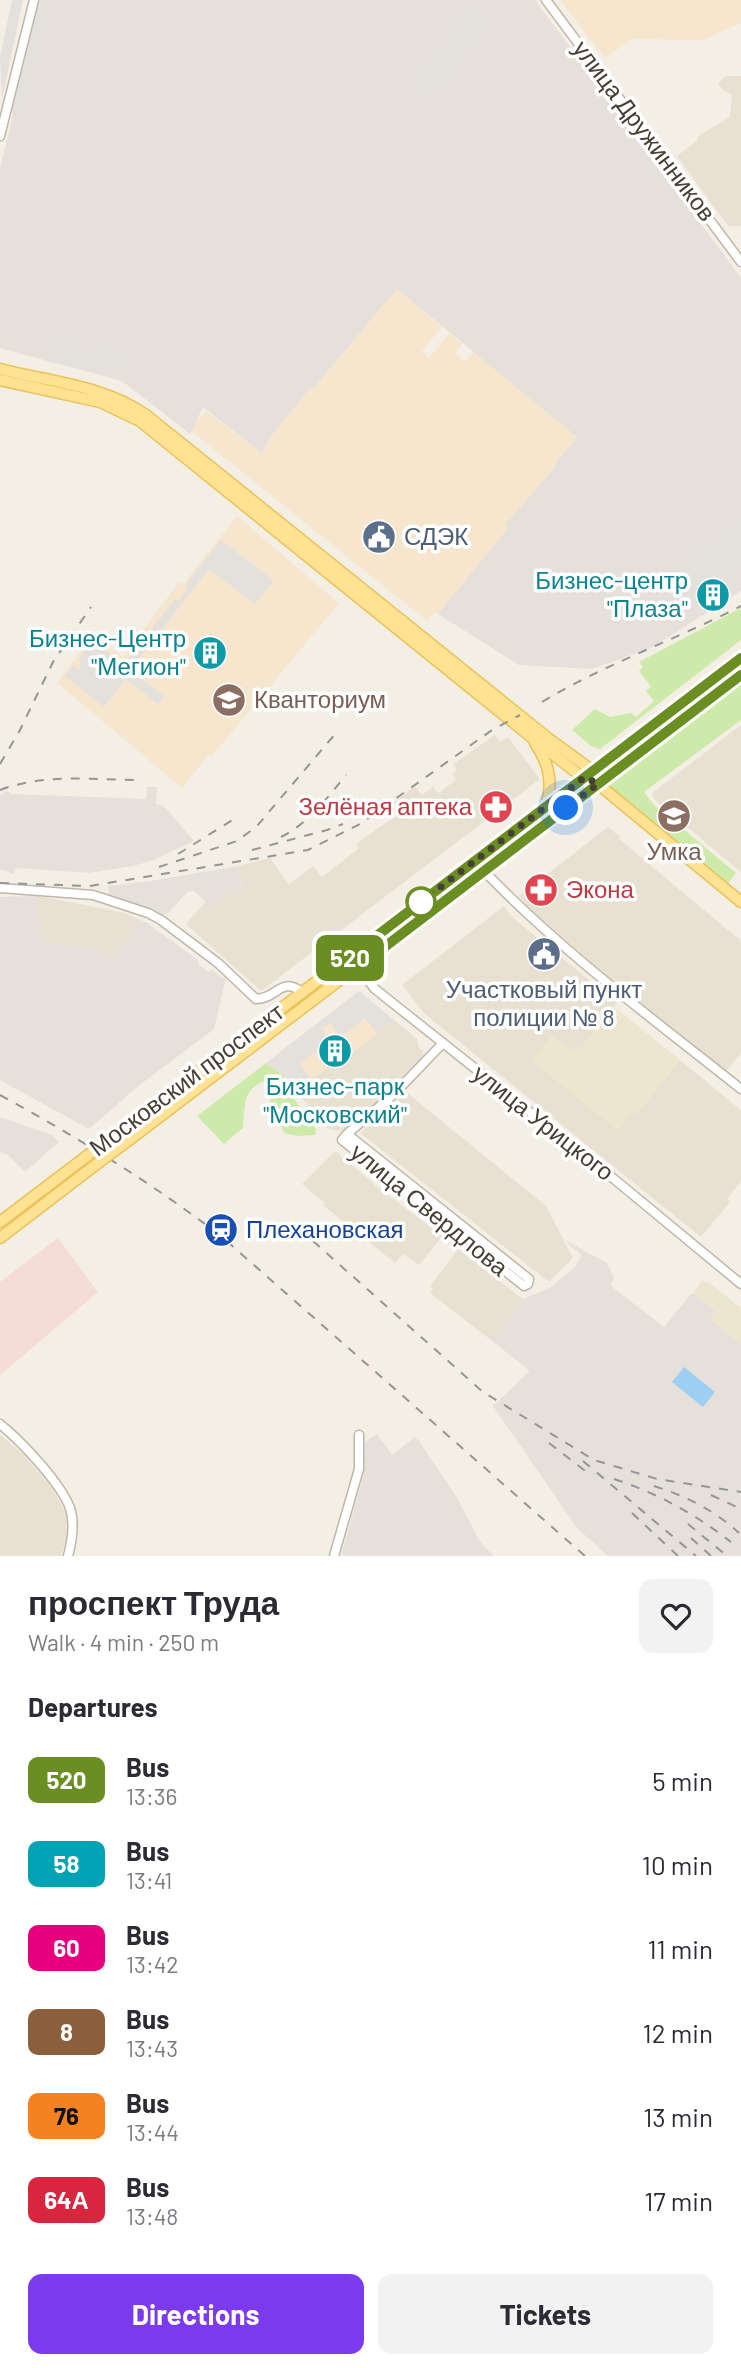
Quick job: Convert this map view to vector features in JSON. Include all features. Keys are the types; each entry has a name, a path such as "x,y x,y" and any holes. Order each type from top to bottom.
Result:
{"main road":[{"path":"0,369 96,390 131,404 530,736 589,774"},
{"path":"0,380 100,402 141,421 211,472 549,739 598,784 741,902"},
{"name":"Московский проспект","path":"0,1222 741,658"},
{"name":"Московский проспект","path":"0,1238 741,675"},
{"path":"530,736 541,753 550,779 545,808"}],"street":[{"path":"0,136 34,0"},
{"name":"улица Дружинников","path":"546,0 741,262"},
{"path":"484,871 572,954 741,1089"},
{"path":"0,888 93,895 148,913 218,963 256,999 265,999 282,986 290,985 303,993"},
{"name":"улица Урицкого","path":"349,957 374,989 608,1174 741,1284"},
{"path":"344,1137 394,1094 443,1043"},
{"name":"улица Свердлова","path":"344,1137 529,1279 528,1284 524,1286 344,1137"},
{"path":"0,1424 29,1452 59,1488 70,1508 72,1538 68,1556"},
{"path":"334,1556 359,1469 359,1434"}],"shaded area":[{"path":"12,0 23,0 2,99 0,57"},
{"path":"40,0 535,0 741,278 741,591 651,648 592,669 519,665 438,614 508,528 505,525 577,437 397,289 316,385 310,388 269,439 262,453 203,407 190,434 122,381 0,348 0,169"},
{"path":"560,0 741,0 741,23 703,40 632,39 605,58"},
{"path":"35,2 47,5 23,115 10,112"},
{"path":"472,6 492,22 481,32 487,37 440,87 436,85 426,97 408,82"},
{"path":"726,76 741,76 741,226 728,226 677,156 698,140 697,137 730,117 732,94 723,90 718,83"},
{"path":"397,289 442,327 422,351 429,358 449,334 462,344 455,353 465,362 474,351 577,437 554,465 556,467 506,526 509,528 438,614 435,612 427,621 190,430 206,411 262,453 269,439 310,387 316,385"},
{"path":"61,330 92,356 107,341 131,358 121,370 110,363 104,373 44,361 47,348 56,349"},
{"path":"237,516 339,603 212,756 209,755 182,788 57,683 89,639 96,638 123,657 179,582 183,584"},
{"path":"735,521 741,523 741,564 686,606 665,574"},
{"path":"221,540 274,581 255,604 209,569 130,670 164,696 158,704 125,679 104,707 65,676 73,665 78,669 82,664 78,660 93,640 124,664 175,599 178,601 189,587 186,584"},
{"path":"741,725 741,872 654,799 652,793"},
{"path":"495,735 500,742 508,737 540,779 261,991 186,924 206,901 213,907 243,885 238,866 270,858 289,884 313,866 322,877 359,848 356,844 396,816 389,806 415,786 422,795 433,787 438,793 456,780 452,774 457,770 453,764"},
{"path":"147,787 157,787 156,804 164,806 194,841 154,860 88,873 16,868 14,874 0,869 0,796 7,791 11,794 146,799"},
{"path":"608,827 741,941 741,1053 724,1074 615,983 530,909 519,896"},
{"path":"238,866 243,884 213,908 194,891 187,892 167,914 162,915 109,897 108,886"},
{"path":"39,896 125,913 136,918 127,942 117,955 39,940 42,922 39,921"},
{"path":"39,896 39,921 42,922 39,940 117,955 122,940 127,942 136,918 199,961 198,964 209,972 212,970 226,978 214,1029 137,1087 89,1129 0,1080 0,897"},
{"path":"504,906 512,917 617,1003 580,1049 633,1112 637,1114 680,1060 741,1110 741,1181 727,1199 730,1202 701,1237 424,1013 402,985"},
{"path":"359,991 394,1020 343,1060 340,1057 296,1091 285,1076 266,1063"},
{"path":"359,991 394,1020 377,1033 365,1018 340,1037 330,1023 322,1029 328,1037 320,1043 322,1047 300,1064 312,1080 296,1091 285,1076 266,1063"},
{"path":"614,1007 680,1060 637,1114 633,1112 618,1131 532,1061 552,1035 574,1052 578,1047 580,1049"},
{"path":"394,1020 417,1039 419,1048 423,1051 422,1063 345,1130 327,1128 296,1091 341,1057 343,1060"},
{"path":"406,1092 546,1206 573,1258 549,1282 360,1133"},
{"path":"0,1117 52,1135 59,1142 25,1172 8,1155 0,1152"},
{"path":"335,1151 445,1238 441,1238 419,1265 403,1254 395,1263 324,1206 325,1203 302,1184"},
{"path":"58,1238 98,1292 0,1375 0,1282"},
{"path":"563,1239 607,1263 614,1277 611,1286 664,1327 691,1294 694,1294 716,1311 710,1319 741,1344 741,1556 608,1556 577,1528 493,1406 530,1371 491,1340 523,1299 551,1287 574,1268 582,1256"},
{"path":"458,1249 523,1299 491,1340 430,1293 433,1289 430,1286"},
{"path":"701,1281 709,1283 741,1308 741,1344 710,1319 716,1311 694,1294"},
{"path":"377,1434 392,1455 415,1437 418,1440 456,1496 481,1543 494,1556 344,1556 342,1553 363,1477 365,1442"},
{"path":"0,1435 24,1455 51,1487 66,1513 67,1538 61,1556 0,1556"}],"green space":[{"path":"741,608 741,640 600,749 591,746 572,730 595,709 610,717 631,713 636,717 654,701 646,691 651,687 639,671 643,667 639,662"},
{"path":"741,683 741,720 644,792 654,805 736,873 726,886 608,784"},
{"path":"266,1063 285,1076 282,1079 267,1080 252,1089 246,1100 243,1128 224,1144 197,1116"},
{"path":"280,1089 289,1092 316,1129 315,1135 297,1136 285,1133 269,1107 271,1096"}],"water":[{"path":"684,1367 715,1392 703,1407 672,1382"}],"railway":[{"path":"542,702 590,676 741,606"},
{"path":"0,764 53,662 91,607"},
{"path":"0,883 90,886 308,850 360,824 492,730 520,715"},
{"path":"159,867 237,841 257,826 336,733"},
{"path":"281,837 309,817 346,775"},
{"path":"0,790 52,779 142,780"},
{"path":"178,854 239,816"},
{"path":"252,850 343,824"},
{"path":"0,1095 114,1162 222,1237 585,1556"},
{"path":"313,1241 483,1392 594,1460 657,1479 741,1492"},
{"path":"549,1443 588,1473"},
{"path":"583,1461 696,1556"},
{"path":"614,1479 675,1505 731,1542"},
{"path":"654,1486 699,1505 720,1517 739,1533"},
{"path":"711,1495 741,1509"},
{"path":"632,1513 678,1556"},
{"path":"688,1524 727,1556"},
{"path":"691,1538 711,1556"}],"bus line":[{"name":"520","path":"741,658 349,957 357,968 741,675"}],"place":[{"name":"СДЭК","path":"379,537"},
{"name":"Бизнес-центр \"Плаза\"","path":"713,595"},
{"name":"Бизнес-Центр \"Мегион\"","path":"210,653"},
{"name":"Кванториум","path":"229,700"},
{"name":"Зелёная аптека","path":"496,807"},
{"name":"Умка","path":"674,816"},
{"name":"Экона","path":"541,890"},
{"name":"Участковый пункт полиции № 8","path":"544,954"},
{"name":"Бизнес-парк \"Московский\"","path":"335,1051"},
{"name":"Плехановская","path":"221,1230"}],"route":[{"path":"421,902 585,777 598,784 566,808"}]}
